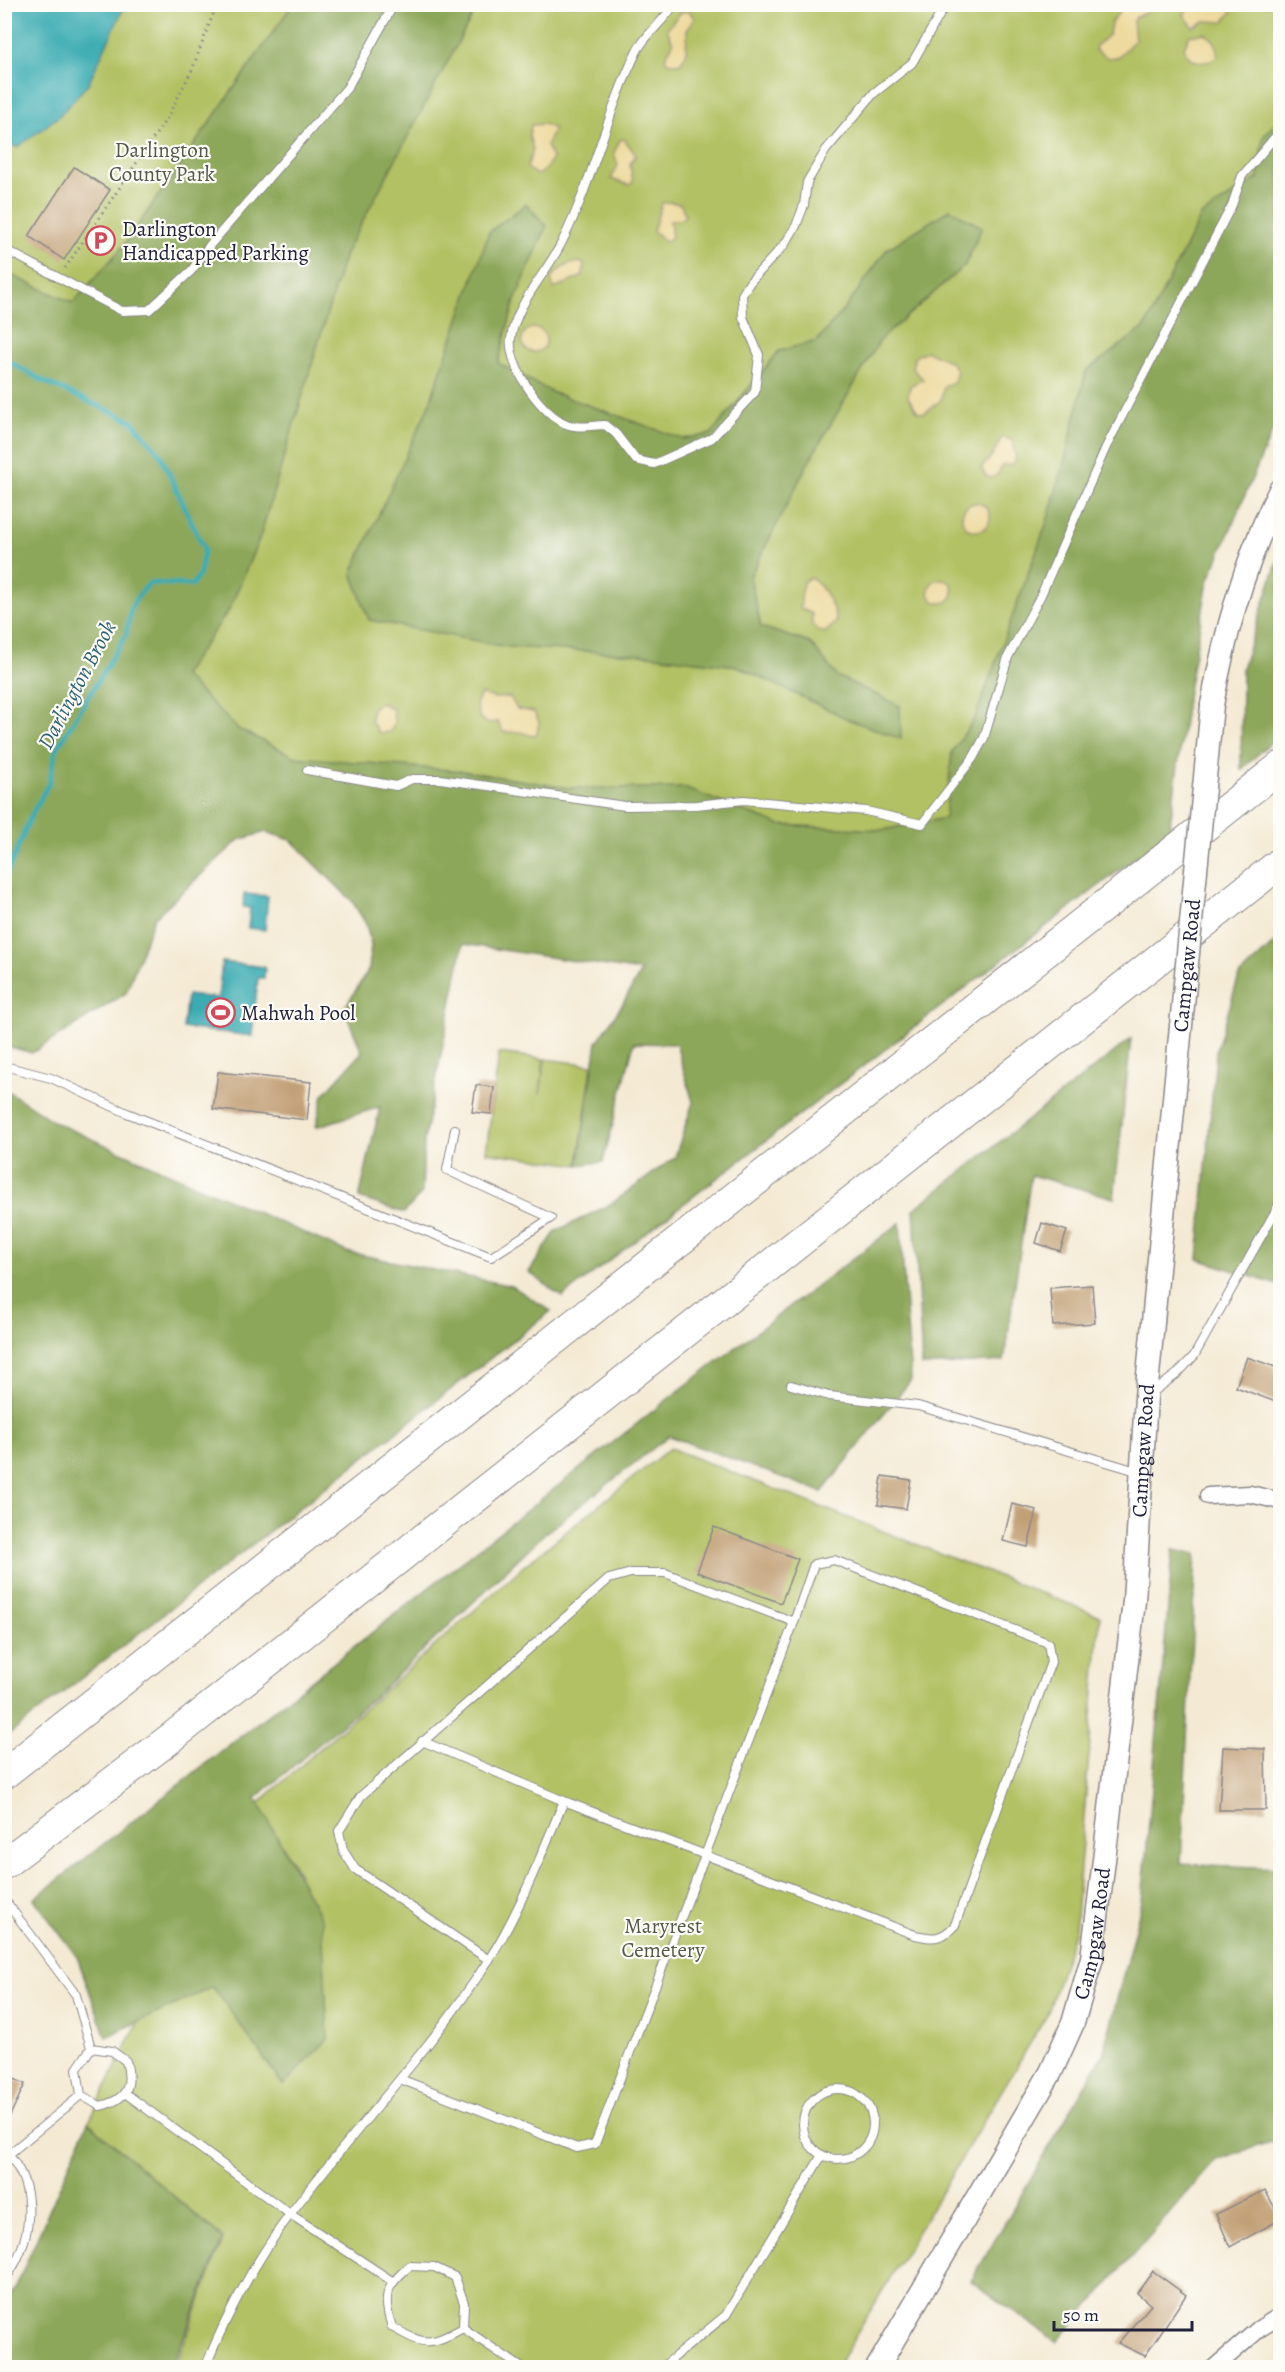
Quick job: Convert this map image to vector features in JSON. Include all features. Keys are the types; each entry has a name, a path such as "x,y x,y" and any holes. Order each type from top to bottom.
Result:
{"highway":[{"path":"4,1774 1281,767"},
{"path":"4,1864 171,1738 1281,863"}],"main road":[{"name":"Campgaw Road","path":"877,2367 1051,2072 1073,2023 1092,1958 1134,1601 1146,1397 1212,705 1228,631 1241,585 1281,490"}],"street":[{"path":"1208,1496 1250,1494 1281,1501"},
{"path":"1215,2367 1259,2329 1281,2316"}],"lane":[{"path":"4,249 123,311 149,310 192,270 209,246 346,88 394,4"},
{"path":"674,4 651,29 637,52 580,205 561,244 527,301 511,340 524,380 542,406 567,425 583,428 605,425 636,460 654,464 712,438 743,402 755,392 759,355 743,317 742,295 750,282 785,244 796,226 804,205 807,182 825,150 867,100 912,63 946,4"},
{"path":"308,770 396,786 412,779 440,779 625,806 696,805 744,800 791,804 866,811 922,824 973,758 984,738 989,713 1008,657 1041,595 1106,447 1232,205 1242,176 1281,131"},
{"path":"4,1066 51,1078 127,1113 490,1257 551,1218 447,1170 455,1130"},
{"path":"1146,1397 1178,1374 1194,1356 1281,1203"},
{"path":"791,1385 829,1396 918,1406 1143,1473"},
{"path":"400,2079 577,2148 595,2144 707,1854 814,1564 834,1560 1048,1643 1051,1662 955,1925 946,1936 933,1939 915,1935 707,1854 564,1801 422,1741"},
{"path":"489,1960 355,1869 343,1850 339,1831 361,1796 609,1579 632,1573 665,1573 794,1622"},
{"path":"205,2367 244,2285 290,2214 400,2079 489,1960 521,1898 564,1801"},
{"path":"4,1899 76,1995 91,2048 77,2069 81,2095"},
{"path":"81,2095 100,2106 117,2103 125,2093 130,2076 126,2061 112,2051 91,2048"},
{"path":"843,2088 855,2092 864,2099 874,2120 868,2143 860,2152 848,2158 835,2159 822,2155 812,2147 803,2127 809,2103 820,2093 831,2089 843,2088"},
{"path":"125,2093 290,2214 392,2281"},
{"path":"4,2280 13,2269 25,2239 29,2213 27,2186 7,2152 81,2095"},
{"path":"662,2367 726,2315 822,2155"},
{"path":"410,2266 434,2267 455,2277 464,2302 463,2328 440,2340 418,2342 392,2327 385,2305 392,2281 410,2266"},
{"path":"463,2328 522,2367"}],"path":[{"path":"59,277 167,117 192,70 217,4"}],"green space":[{"name":"Darlington County Park","path":"5,5 1280,5 1280,185 960,818 916,852 389,805 5,624"},
{"path":"292,5 478,5 345,254 260,537 229,610 183,675 238,729 296,757 462,771 569,788 684,788 780,825 882,830 945,818 952,752 975,718 1047,522 1065,460 1086,371 1145,327 1201,216 1258,178 1263,137 1280,117 1280,413 1208,582 1188,691 1169,832 562,1297 529,1272 556,1231 611,1204 675,1157 693,1102 676,1044 634,1043 603,1162 578,1165 597,1042 641,971 463,944 424,1140 422,1193 404,1213 359,1198 380,1107 316,1127 323,1095 362,1052 344,1009 369,969 371,944 366,924 352,901 291,840 266,832 239,840 154,918 126,993 32,1053 5,1046 4,272 73,303 124,245"},
{"path":"526,204 547,226 515,300 498,363 551,392 683,439 711,434 779,351 817,341 849,303 887,249 950,209 982,227 965,265 880,340 808,463 750,577 761,627 810,643 837,676 900,706 901,739 850,720 737,666 639,654 507,647 369,620 352,573 429,405 489,232"},
{"path":"1280,554 1280,734 1241,770 1242,668"},
{"path":"1280,938 1280,1286 1198,1259 1216,1052 1239,976"},
{"path":"1131,1039 1114,1198 1031,1175 1004,1361 922,1366 914,1209"},
{"path":"499,1053 544,1059 540,1094 545,1059 592,1065 578,1165 486,1152"},
{"path":"5,1089 56,1123 347,1252 512,1286 551,1311 5,1738"},
{"path":"900,1223 911,1380 822,1492 669,1436 544,1534 381,1691 256,1798 322,1920 328,2039 283,2085 213,1987 106,2037 77,1957 34,1899 677,1392"},
{"name":"Maryrest Cemetery","path":"670,1448 1100,1616 1075,1930 1047,2015 837,2367 175,2367 223,2239 88,2123 163,1972 299,1874 258,1804 526,1564"},
{"path":"1173,1550 1196,1554 1181,1864 1280,1868 1279,2139 1216,2160 1057,2342 971,2281 1103,2055 1142,1901"},
{"path":"88,2122 223,2239 172,2367 5,2367 5,2302 14,2291"}],"sand":[{"path":"1125,4 1149,5 1146,13 1137,16 1133,21 1135,40 1118,57 1108,58 1095,50 1096,46 1109,34 1111,23"},
{"path":"1189,4 1232,5 1231,13 1223,22 1205,21 1193,27 1184,15"},
{"path":"689,11 694,18 687,30 686,54 680,64 667,62 665,58 673,43 667,29 681,12"},
{"path":"1205,33 1215,42 1218,55 1209,61 1199,62 1190,57 1184,48 1189,36"},
{"path":"544,124 554,129 546,146 552,158 546,169 537,175 527,168 533,149 529,136 531,125"},
{"path":"624,139 636,155 630,164 633,182 629,185 611,179 618,165 614,153 620,140"},
{"path":"662,203 681,204 685,215 682,219 670,221 672,237 666,242 653,231"},
{"path":"578,262 584,264 583,276 554,289 551,279 553,276 570,264"},
{"path":"534,328 543,331 546,340 543,349 534,352 525,349 522,340 525,331"},
{"path":"927,351 951,362 957,371 954,382 944,386 941,400 924,413 918,412 908,397 910,386 923,379 912,368 915,356"},
{"path":"1002,437 1012,440 1016,459 1012,465 1003,465 998,474 992,478 986,476 981,468 992,456"},
{"path":"976,503 986,507 990,517 986,527 976,531 966,527 962,517 966,507"},
{"path":"811,578 824,591 835,617 836,622 826,632 821,632 812,625 812,614 800,608 803,582"},
{"path":"941,579 946,580 952,586 952,596 946,602 941,603 936,602 930,596 929,591 930,586 936,580"},
{"path":"481,694 494,698 510,697 517,709 534,712 539,722 537,733 533,736 520,732 503,732 498,722 487,723 480,718 476,704"},
{"path":"381,703 393,709 394,724 390,732 379,733 371,721 372,708"}],"water":[{"path":"5,4 125,5 88,84 59,116 18,147 5,145"},
{"path":"244,894 268,896 265,930 248,928 250,908 243,907"},
{"name":"Mahwah Pool","path":"222,962 265,967 264,978 258,978 252,1036 183,1028 187,995 218,998"}],"building":[{"path":"74,167 110,190 64,260 29,236"},
{"path":"218,1072 311,1082 307,1120 213,1109"},
{"path":"476,1085 494,1087 491,1114 472,1112"},
{"path":"1042,1223 1067,1231 1060,1251 1036,1243"},
{"path":"1092,1285 1095,1323 1053,1326 1050,1288"},
{"path":"1247,1357 1281,1369 1281,1404 1236,1387"},
{"path":"882,1476 911,1480 906,1509 878,1505"},
{"path":"1012,1504 1037,1510 1028,1547 1003,1541"},
{"path":"714,1527 798,1559 781,1603 697,1572"},
{"path":"1223,1747 1265,1749 1266,1810 1219,1810"},
{"path":"4,2074 25,2084 4,2128"},
{"path":"1265,2190 1281,2219 1230,2247 1216,2214"},
{"path":"1153,2271 1186,2295 1145,2356 1118,2343 1151,2305 1137,2293"}],"waterway":[{"name":"Darlington Brook","path":"4,359 45,382 132,421 160,454 204,549 200,574 192,585 150,583 138,596 131,608 126,635 56,750 49,783 30,818 4,881"}],"place":[{"name":"Darlington Handicapped Parking","path":"101,241"},
{"name":"Mahwah Pool","path":"220,1013"}]}
